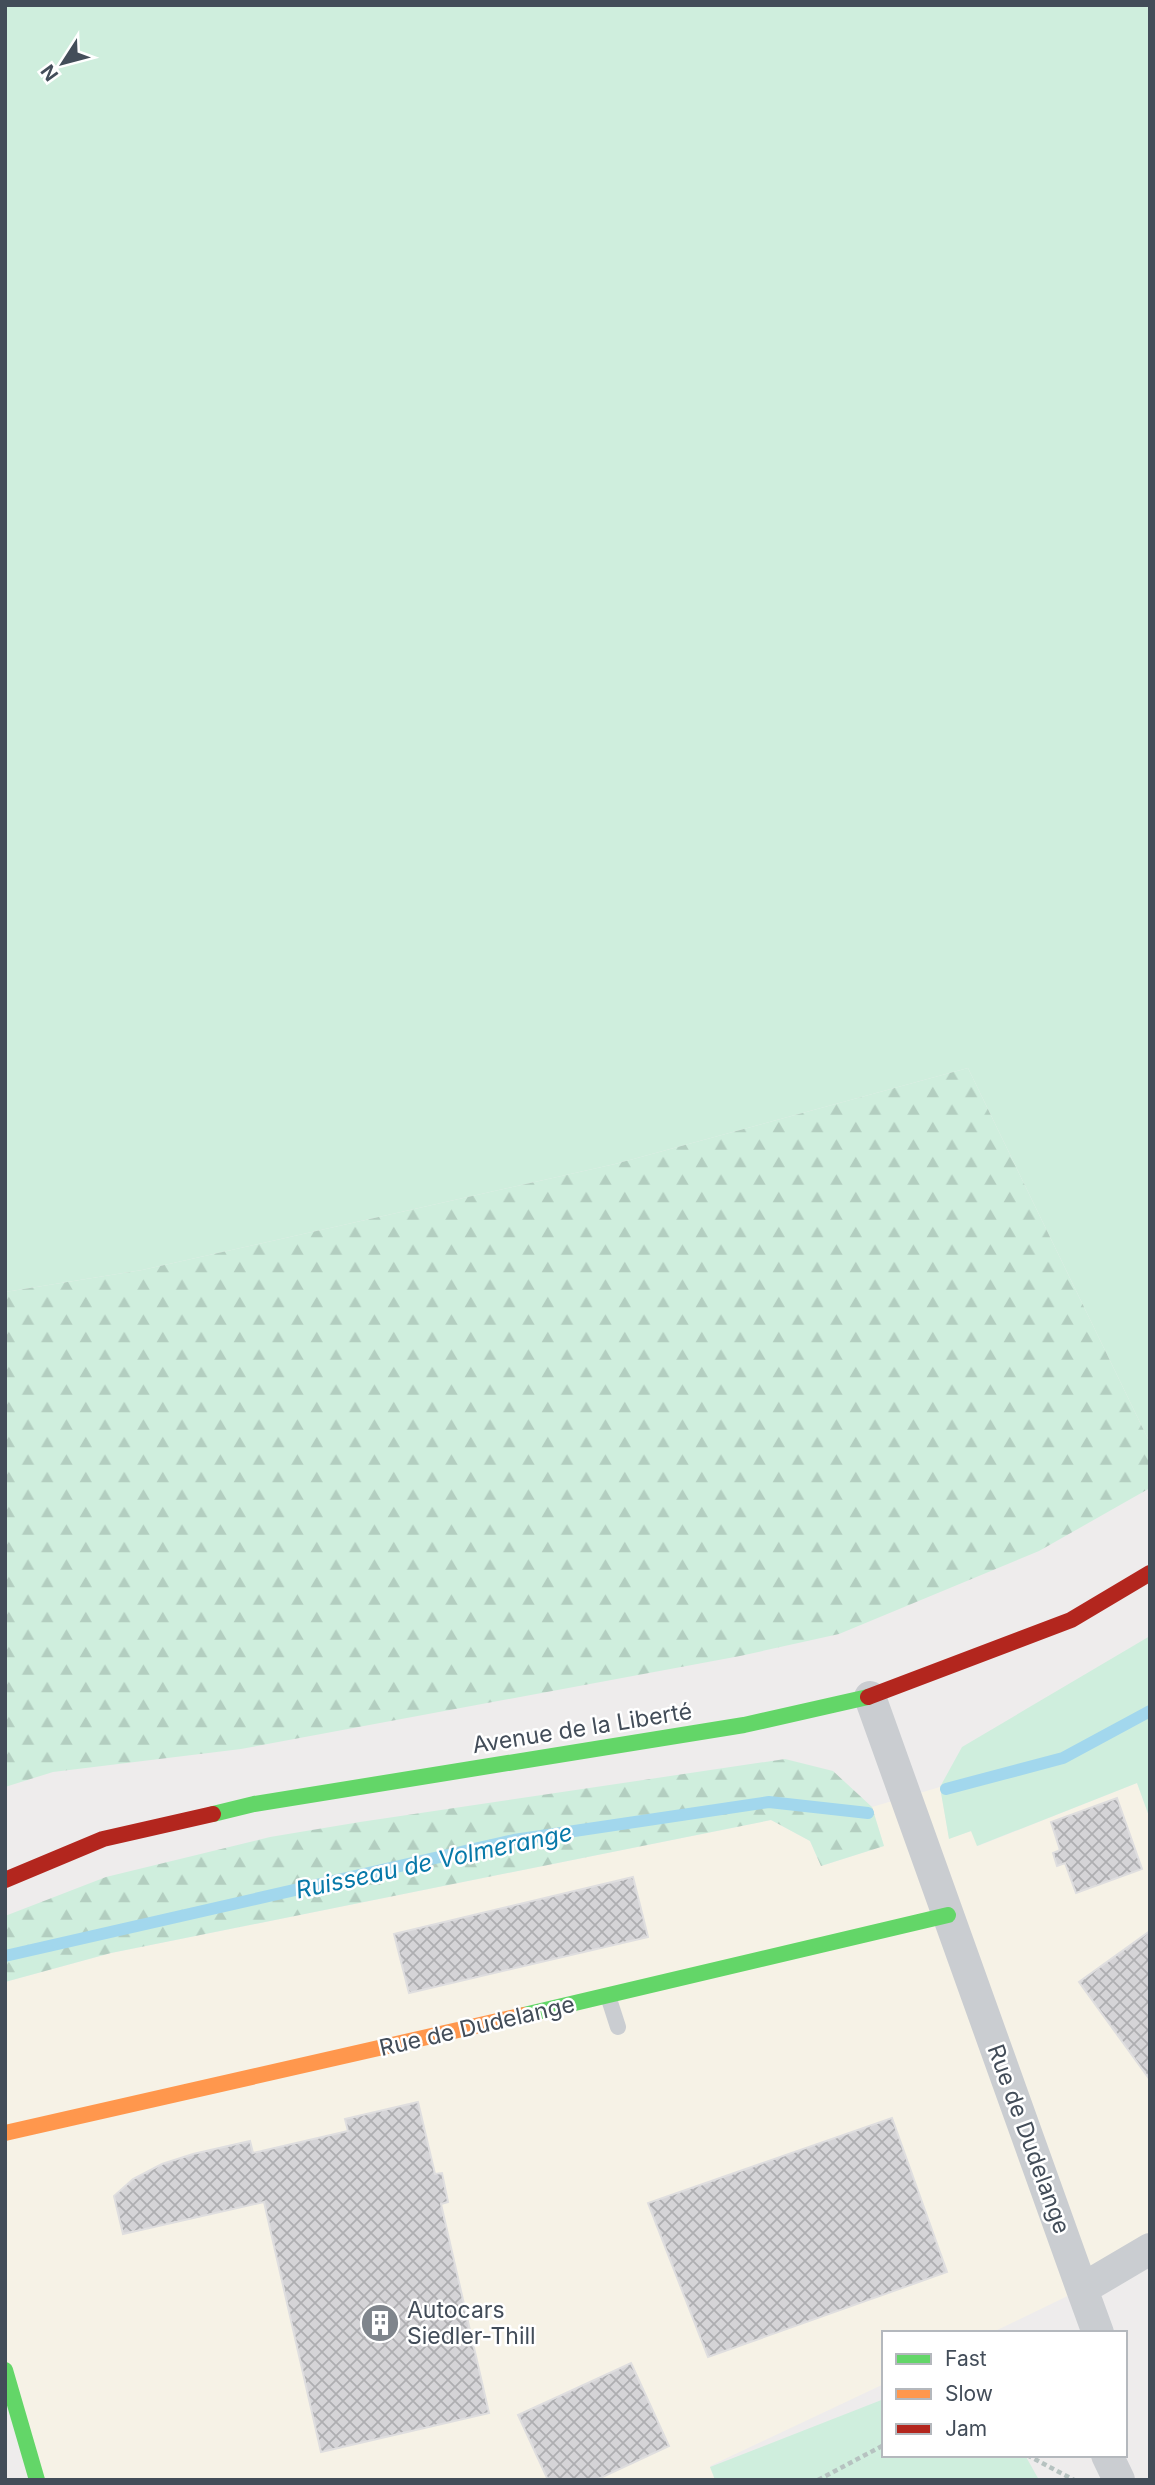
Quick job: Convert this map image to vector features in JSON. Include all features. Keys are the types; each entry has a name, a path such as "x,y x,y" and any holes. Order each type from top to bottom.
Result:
{"main road":[{"name":"Avenue de la Liberté","path":"5,1880 103,1839 254,1804 744,1725 870,1697 1072,1620 1150,1573"},
{"name":"Rue de Dudelange","path":"5,2133 608,1996 948,1915"},
{"path":"5,2370 37,2480"}],"street":[{"name":"Rue de Dudelange","path":"870,1697 1097,2331"},
{"path":"1082,2289 1150,2249"},
{"path":"1108,2457 1119,2480"}],"lane":[{"path":"608,1996 618,2027"}],"path":[{"path":"818,2480 882,2446"},
{"path":"1031,2457 1074,2480"}],"shaded area":[{"path":"1137,1783 1150,1819 1150,2249 1082,2289 995,2331 882,2331 882,2385 710,2466 715,2480 37,2480 5,2370 5,1982 111,1953 771,1820 810,1841 821,1866 884,1846 872,1807 940,1787 949,1838 972,1831 978,1846"}],"green space":[{"path":"5,5 1150,5 1150,1443 968,1068 615,1164 142,1270 5,1292"},
{"path":"968,1068 1150,1443 1150,1488 1039,1551 839,1634 740,1656 241,1749 53,1772 5,1787 5,1292 142,1270 615,1164"},
{"path":"1150,1636 1150,1819 1137,1783 977,1846 971,1831 949,1839 940,1787 962,1747"},
{"path":"785,1759 833,1771 872,1807 884,1846 821,1866 810,1841 771,1820 111,1953 5,1982 5,1916 106,1877 270,1837"},
{"path":"882,2400 882,2457 1026,2457 1039,2480 715,2480 710,2467"}],"building":[{"path":"1117,1798 1142,1869 1076,1893 1065,1863 1057,1866 1053,1853 1060,1850 1051,1822"},
{"path":"633,1877 648,1937 409,1993 394,1934"},
{"path":"1150,1931 1150,2080 1079,1982"},
{"name":"Autocars Siedler-Thill","path":"418,2102 435,2174 442,2173 448,2202 441,2204 489,2413 321,2452 264,2202 123,2234 114,2196 133,2179 162,2164 193,2154 250,2141 253,2153 348,2131 345,2119"},
{"path":"892,2118 947,2272 708,2357 648,2203"},
{"path":"631,2363 669,2446 596,2480 548,2480 518,2415"}],"waterway":[{"name":"Ruisseau de Volmerange","path":"946,1789 1063,1758 1150,1711"},
{"name":"Ruisseau de Volmerange","path":"5,1956 514,1840 769,1802 868,1813"}],"traffic: fast":[{"path":"213,1814 254,1804 744,1725 868,1697"},
{"path":"524,2015 948,1915"},
{"path":"5,2370 37,2480"}],"traffic: slow":[{"path":"5,2133 524,2015"}],"traffic: jam":[{"path":"868,1697 1071,1620 1150,1573"},
{"path":"5,1880 103,1839 213,1814"}],"place":[{"name":"Autocars Siedler-Thill","path":"380,2323"}]}
